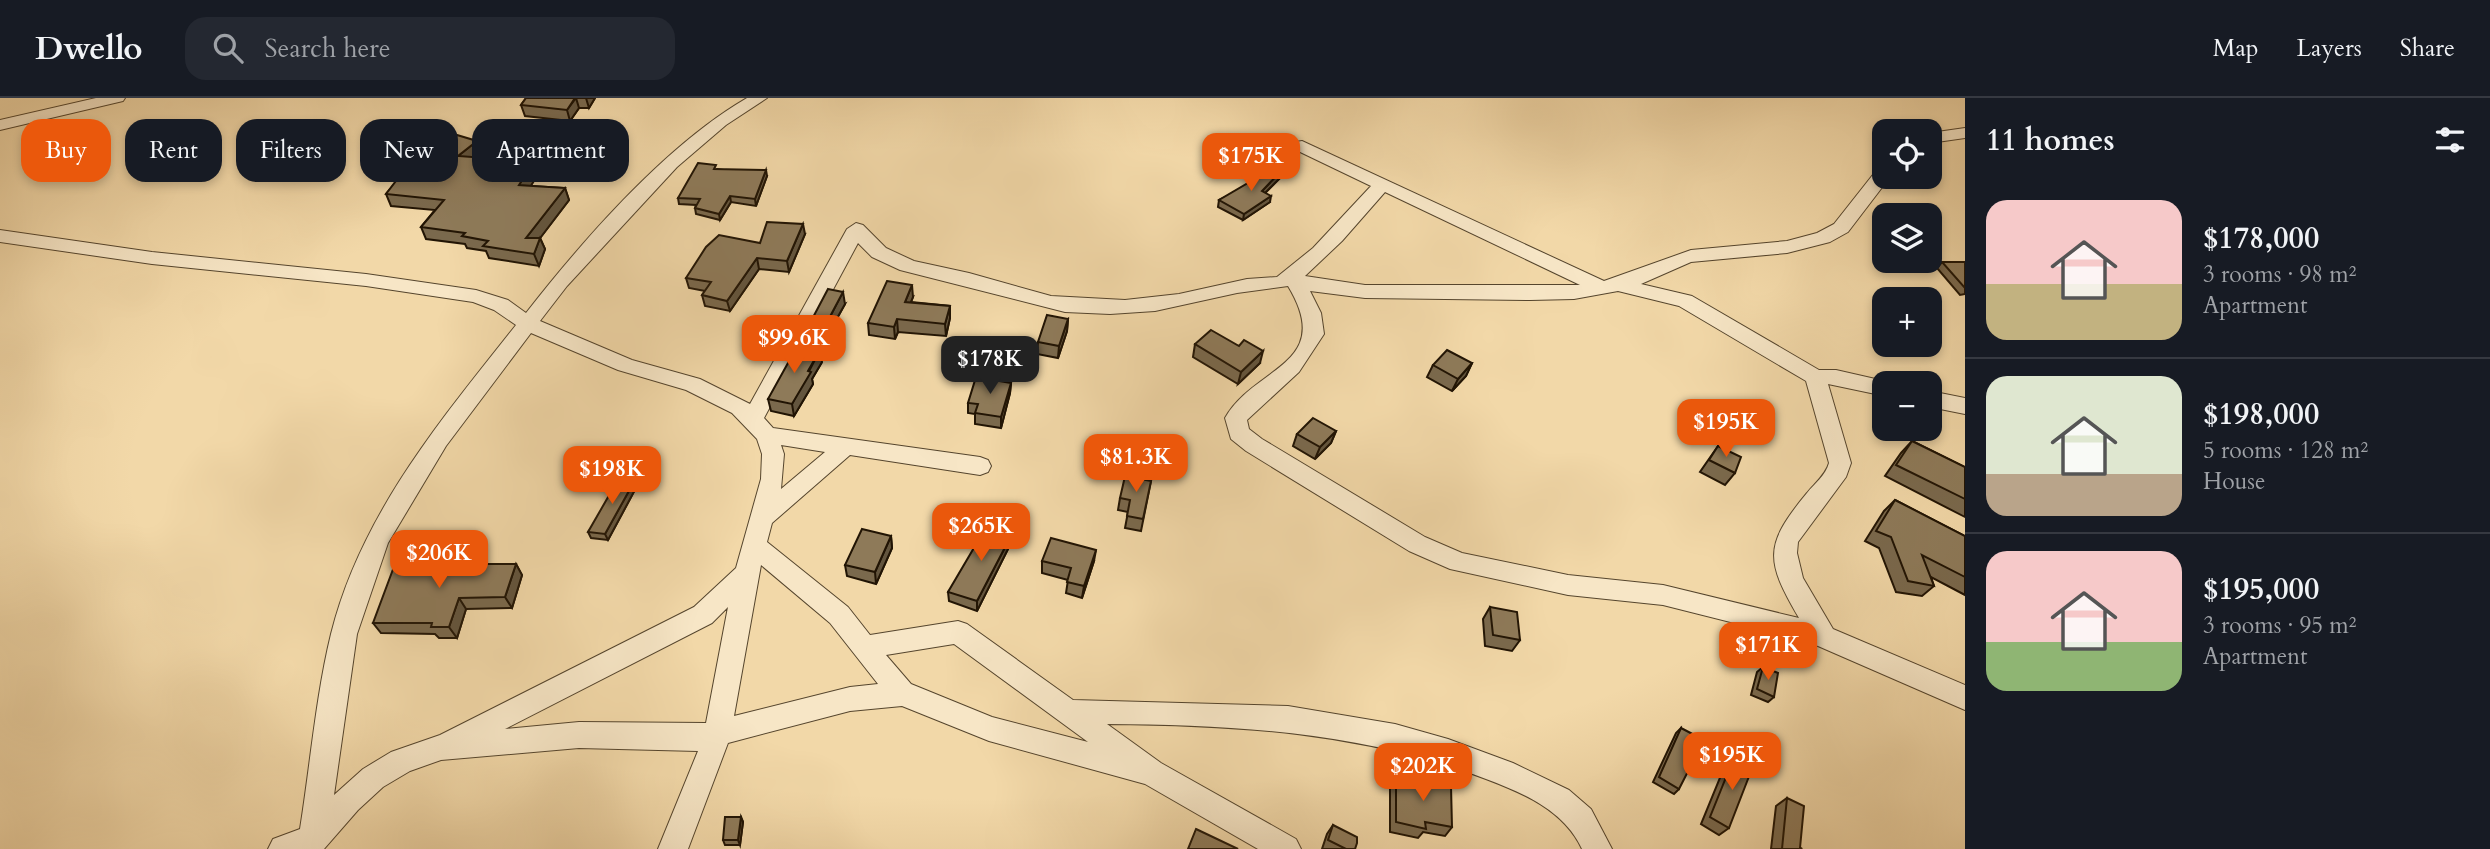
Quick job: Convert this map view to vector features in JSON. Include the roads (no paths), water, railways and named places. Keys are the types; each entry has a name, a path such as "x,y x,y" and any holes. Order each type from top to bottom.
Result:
{"street":[{"path":"0,125 117,98"},
{"path":"312,845 344,634 376,543 389,516 438,440 560,282 671,163 720,121 759,98"},
{"path":"1942,136 1965,133"},
{"path":"1302,146 1610,287 1685,301 1815,377 1836,377 1872,385"},
{"path":"760,427 856,229 865,242 898,263 924,272 968,279 1053,304 1092,306 1166,303 1247,285 1283,282 1292,278 1356,216 1382,184"},
{"path":"1292,278 1311,286 1370,291 1563,294 1610,287 1691,256 1773,251 1807,245 1841,228 1872,188"},
{"path":"0,236 152,258 476,296 502,305 528,324 625,365 693,384 740,407 760,427 773,454 772,479 747,573 717,736 673,849"},
{"path":"1292,278 1309,306 1314,333 1304,353 1236,418 1239,433 1254,444 1417,544 1459,562 1568,585 1662,595 1824,637 1965,698"},
{"path":"1815,377 1840,463 1838,471 1786,542 1786,556 1796,589 1824,637"},
{"path":"1942,401 1965,406"},
{"path":"760,427 845,447 980,466"},
{"path":"760,520 845,447"},
{"path":"756,546 797,583 839,615 902,695"},
{"path":"283,849 312,845 348,800 373,778 401,761 441,747 704,615 747,573"},
{"path":"865,647 958,632 1151,772 1286,849"},
{"path":"441,747 579,735 698,738 717,736 850,699 902,695 923,700 989,729 1151,772"},
{"path":"1066,712 1245,713 1379,731 1451,750 1557,796 1576,812 1590,830 1597,849"}]}
